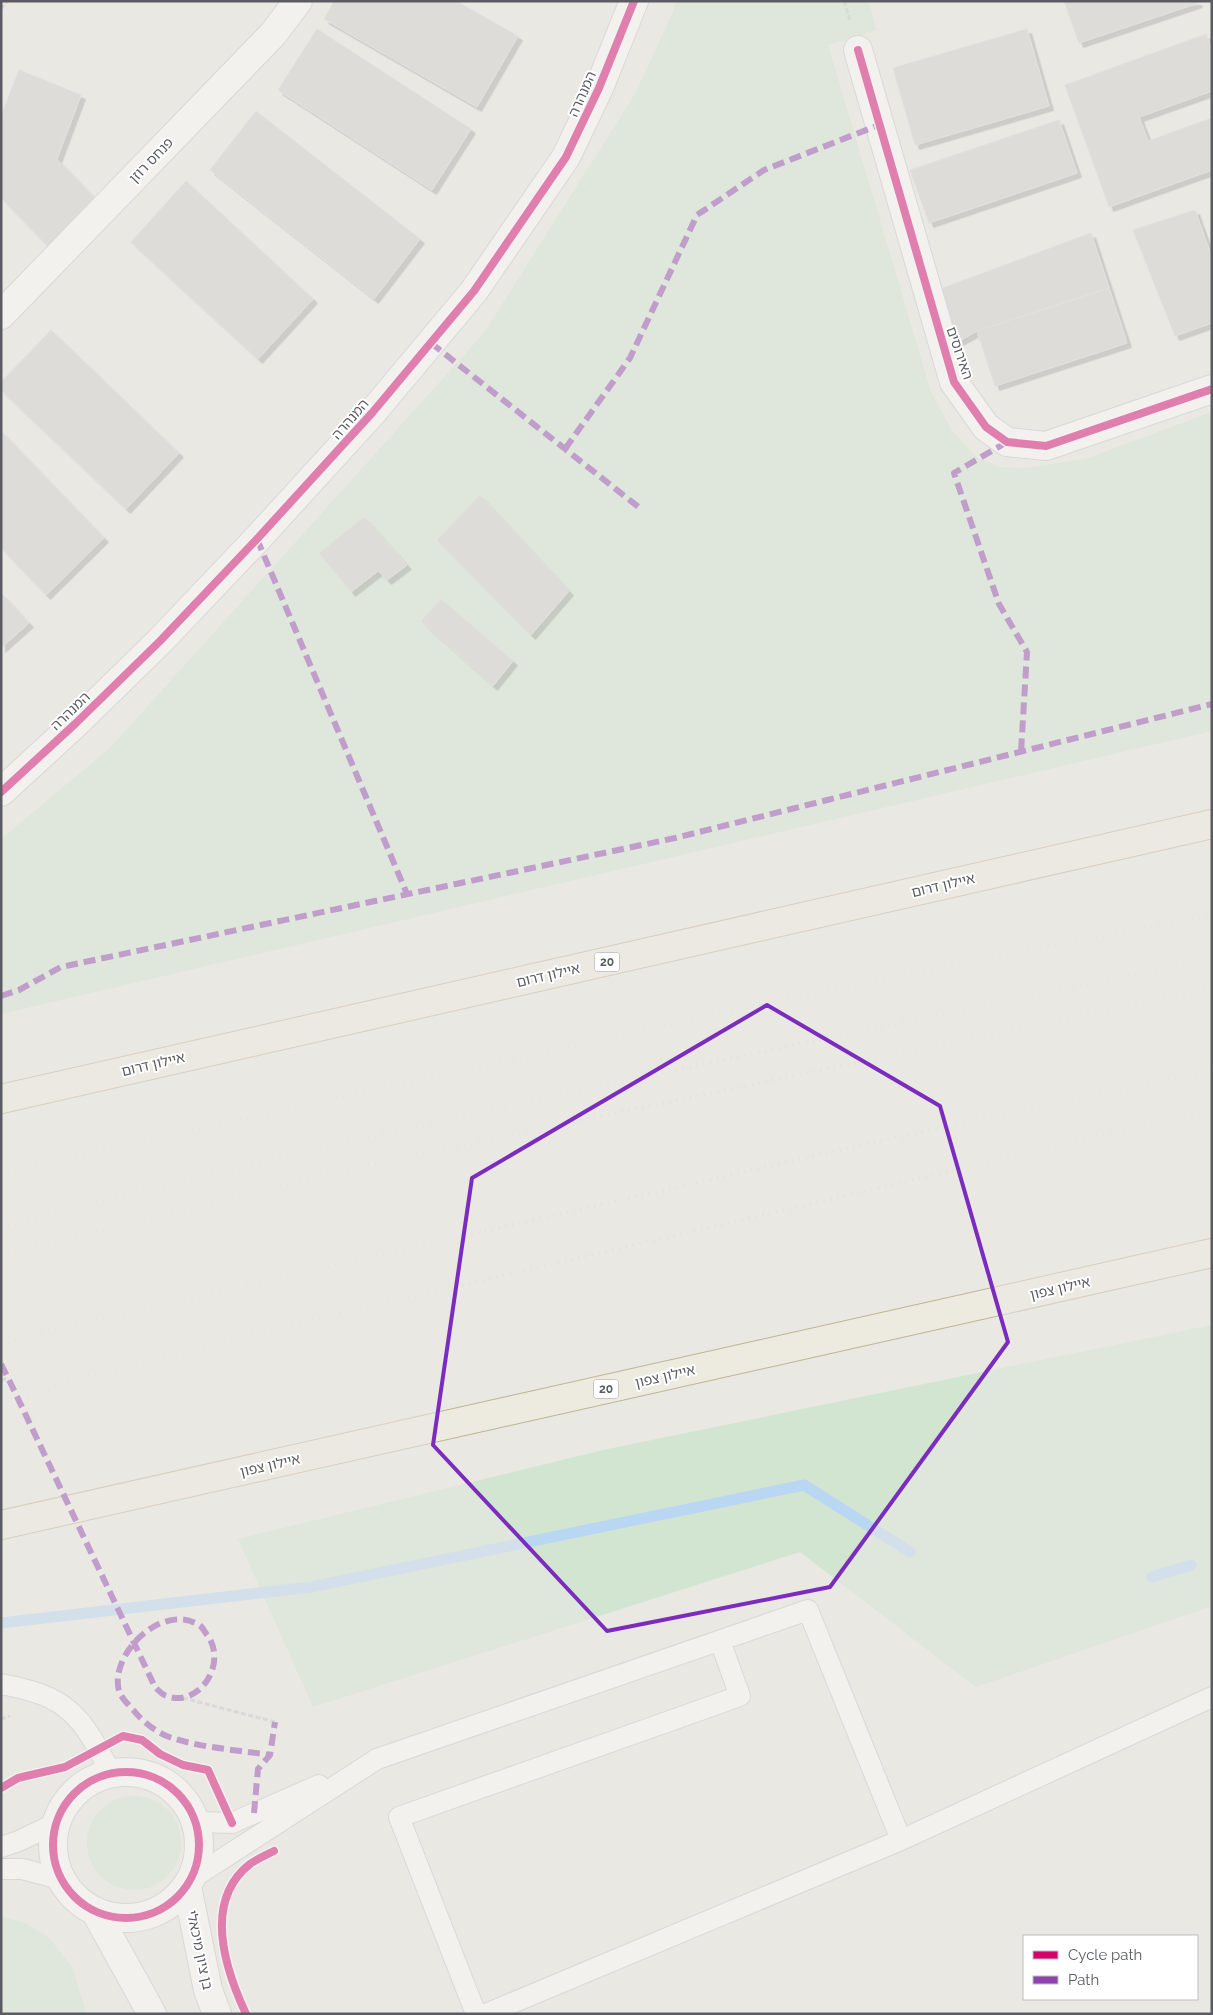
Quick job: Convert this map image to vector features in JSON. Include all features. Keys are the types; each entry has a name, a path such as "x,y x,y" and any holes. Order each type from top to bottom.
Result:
{"highway":[{"name":"איילון דרום","path":"1,1099 1212,824"},
{"name":"איילון צפון","path":"1,1525 1212,1254"}],"street":[{"name":"פנחס רוזן","path":"1,315 272,34 298,1"},
{"name":"המנהרה","path":"1,792 75,724 160,641 271,524 372,413 474,291 566,157 599,88 634,1"},
{"name":"האירוסים","path":"858,50 954,382 986,427 1007,442 1046,446 1212,389"},
{"path":"130,1772 151,1776 170,1786 185,1801 196,1822 200,1846 196,1869 176,1899 158,1911 137,1917 115,1918 95,1911 72,1894 61,1879 55,1861 53,1842 56,1823 65,1805 78,1791 93,1780 112,1773 130,1772"},
{"name":"בן ציון מיכאלי","path":"189,1882 206,1982 217,2014"},
{"path":"95,1911 152,2014"}],"lane":[{"path":"196,1822 232,1823 377,1759 808,1610 901,1840"},
{"path":"476,2014 399,1817 740,1696 720,1641"},
{"path":"1,1684 28,1688 62,1703 80,1719 92,1735 112,1773"},
{"path":"486,2014 901,1840 1212,1697"},
{"path":"189,1882 362,1766"},
{"path":"1,1847 19,1841 56,1823"},
{"path":"1,1869 22,1869 61,1879"}],"path":[{"path":"1,9 7,1"},
{"path":"1,1380 8,1378"},
{"path":"183,1698 275,1722"}],"highlighted area":[{"path":"767,1005 940,1106 1008,1342 830,1587 607,1631 433,1445 472,1178"}],"green space":[{"path":"675,1 869,1 876,30 828,45 931,392 951,429 975,456 999,467 1025,468 1085,459 1212,412 1212,731 1,1014 1,839 110,748 484,333 635,94 673,12"},
{"path":"1212,1325 1212,1606 976,1687 800,1552 313,1707 238,1539 603,1450"},
{"path":"134,1796 152,1800 167,1810 177,1825 181,1843 177,1861 167,1876 152,1886 134,1890 116,1886 101,1876 91,1861 87,1843 91,1825 101,1810 116,1800"},
{"path":"5,1917 25,1923 48,1937 73,1968 86,2014 1,2014 1,1918"}],"building":[{"path":"334,1 456,1 518,36 477,107 324,19"},
{"path":"1064,1 1197,1 1198,3 1079,43"},
{"path":"317,29 471,129 432,190 278,90"},
{"path":"1027,29 1049,106 915,145 893,68"},
{"path":"1206,34 1212,49 1212,91 1139,117 1148,141 1212,118 1212,170 1109,207 1065,85"},
{"path":"19,70 81,95 57,159 97,200 49,247 1,198 1,116"},
{"path":"256,111 420,239 374,299 210,170"},
{"path":"1059,120 1077,173 929,223 910,170"},
{"path":"186,181 313,299 258,359 131,242"},
{"path":"1195,210 1212,258 1212,323 1175,336 1133,230"},
{"path":"1091,233 1109,288 977,331 959,341 940,289"},
{"path":"1109,288 1127,343 995,386 977,331"},
{"path":"51,330 179,453 126,509 1,390 1,382"},
{"path":"1,431 104,538 46,595 1,548"},
{"path":"480,495 569,591 531,635 437,540"},
{"path":"364,517 407,565 387,580 378,571 351,592 319,553"},
{"path":"1,593 29,623 1,648"},
{"path":"441,599 513,661 493,686 421,621"}],"waterway":[{"path":"1,1623 311,1587 804,1485 910,1552"},
{"path":"1152,1577 1191,1565"}],"railway":[{"path":"1,1173 793,997 1212,914"},
{"path":"1,1227 302,1152 453,1118 1212,958"},
{"path":"1,1255 368,1165 1212,988"},
{"path":"1,1344 37,1334 852,1147 1212,1070"},
{"path":"1,1402 90,1376 270,1330 1212,1110"}],"marked path":[{"path":"565,449 630,358 697,215 764,170 879,125"},
{"path":"431,343 641,509"},
{"path":"1007,442 954,473 999,604 1027,652 1021,752"},
{"path":"257,539 407,894"},
{"path":"1,996 19,990 61,967 675,838 1212,704"},
{"path":"1,1364 11,1384 155,1687 165,1695 178,1698 189,1696 198,1690 206,1682 212,1671 214,1660 213,1648 208,1636 199,1625 185,1620 169,1620 155,1626 141,1635 130,1648 122,1662 118,1677 119,1691 122,1697 143,1720 167,1736 208,1746 270,1755"},
{"path":"254,1813 258,1769 270,1755 275,1722"}],"cycle path":[{"path":"1,792 75,724 160,641 257,539 372,413 474,291 566,157 599,88 634,1"},
{"path":"858,50 954,382 986,427 1007,442 1046,446 1212,389"},
{"path":"1,1788 18,1778 65,1767 123,1736 142,1740 160,1754 183,1765 208,1770 232,1823"},
{"path":"126,1772 154,1778 177,1794 193,1817 199,1845 193,1873 177,1896 154,1912 126,1918 98,1912 75,1896 59,1873 53,1845 59,1817 75,1794 98,1778 126,1772"},
{"path":"246,2014 231,1977 226,1957 222,1936 223,1916 227,1897 235,1879 250,1864 274,1851"}]}
